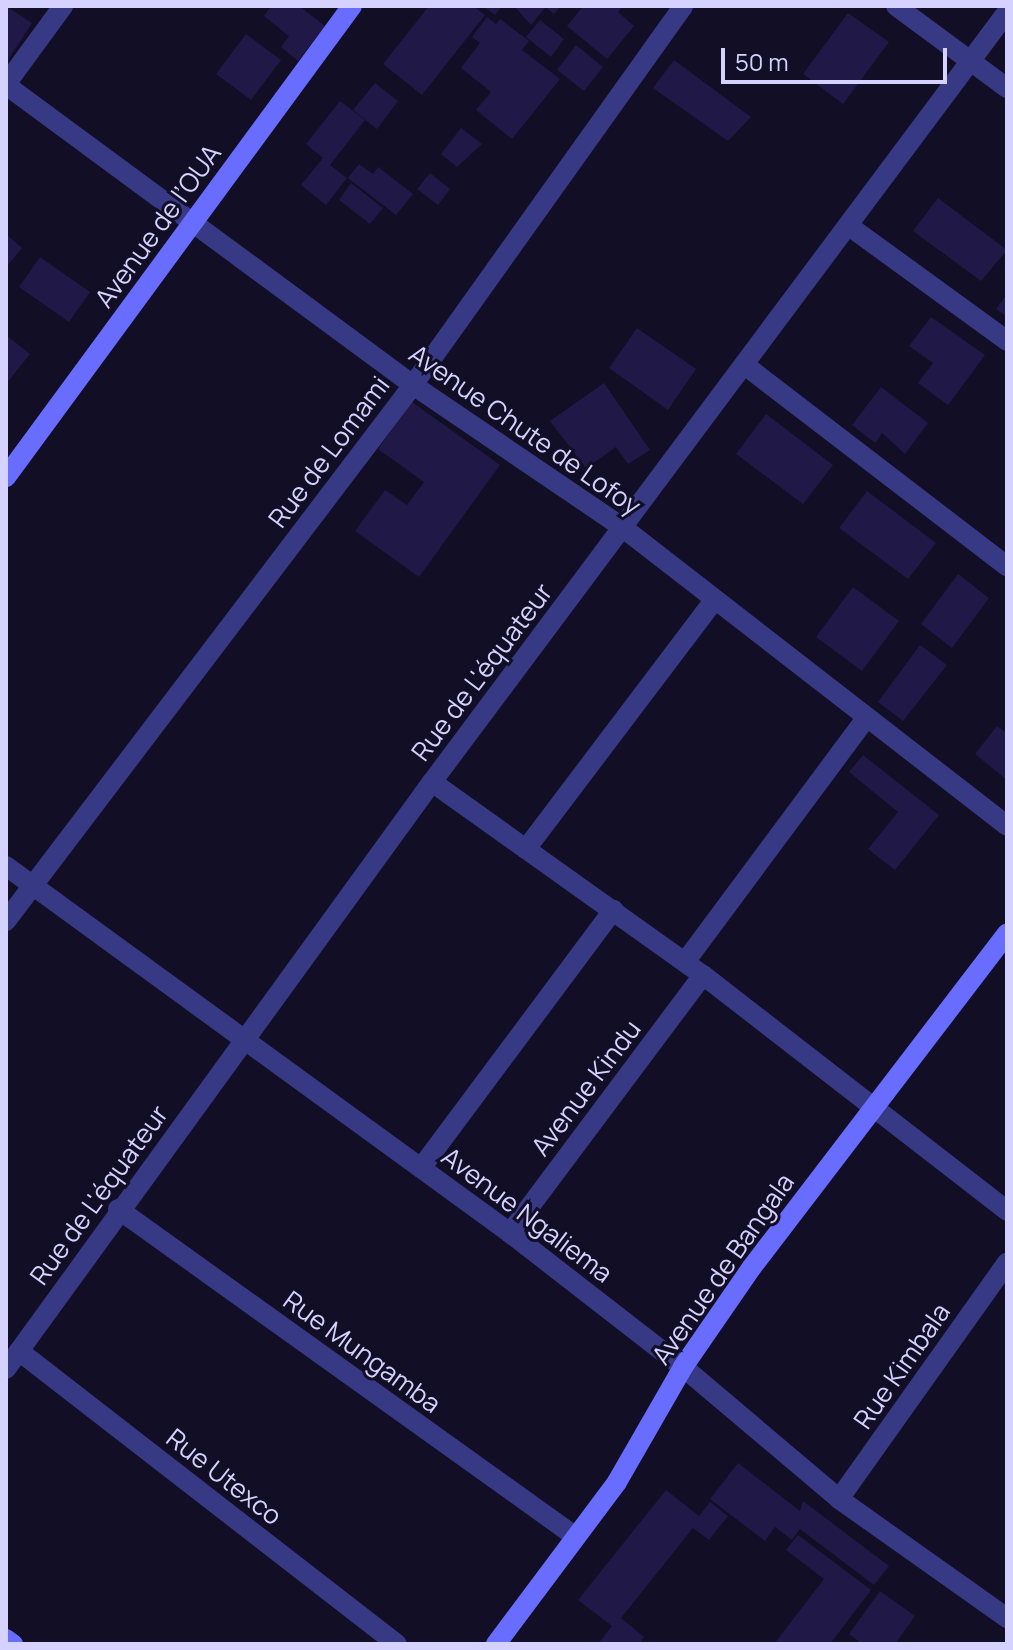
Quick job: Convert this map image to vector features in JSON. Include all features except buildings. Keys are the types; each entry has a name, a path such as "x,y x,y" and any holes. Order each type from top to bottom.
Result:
{"main road":[{"name":"Avenue de l’OUA","path":"6,477 352,6"},
{"name":"Avenue de Bangala","path":"496,1644 642,1442 683,1367 871,1108 1007,933"},
{"path":"6,1639 13,1644"}],"street":[{"path":"6,85 63,6"},
{"name":"Rue de Lomami","path":"6,921 413,385 683,6"},
{"path":"896,6 1007,88"},
{"name":"Rue de L'équateur","path":"6,1369 118,1209 248,1040 432,782 746,366 1007,12"},
{"name":"Avenue Chute de Lofoy","path":"6,85 191,225 413,385 622,527 1007,826"},
{"path":"849,226 1007,341"},
{"path":"746,366 1007,566"},
{"path":"526,849 715,599"},
{"path":"685,962 867,717"},
{"path":"432,782 703,975 1007,1211"},
{"name":"Avenue Ngaliema","path":"6,866 510,1233 683,1367 839,1499 1006,1616"},
{"path":"421,1168 613,910"},
{"name":"Avenue Kindu","path":"510,1233 703,975"},
{"name":"Rue Mungamba","path":"118,1209 576,1537"},
{"name":"Rue Kimbala","path":"839,1499 1007,1263"},
{"name":"Rue Utexco","path":"19,1351 397,1644"}]}
